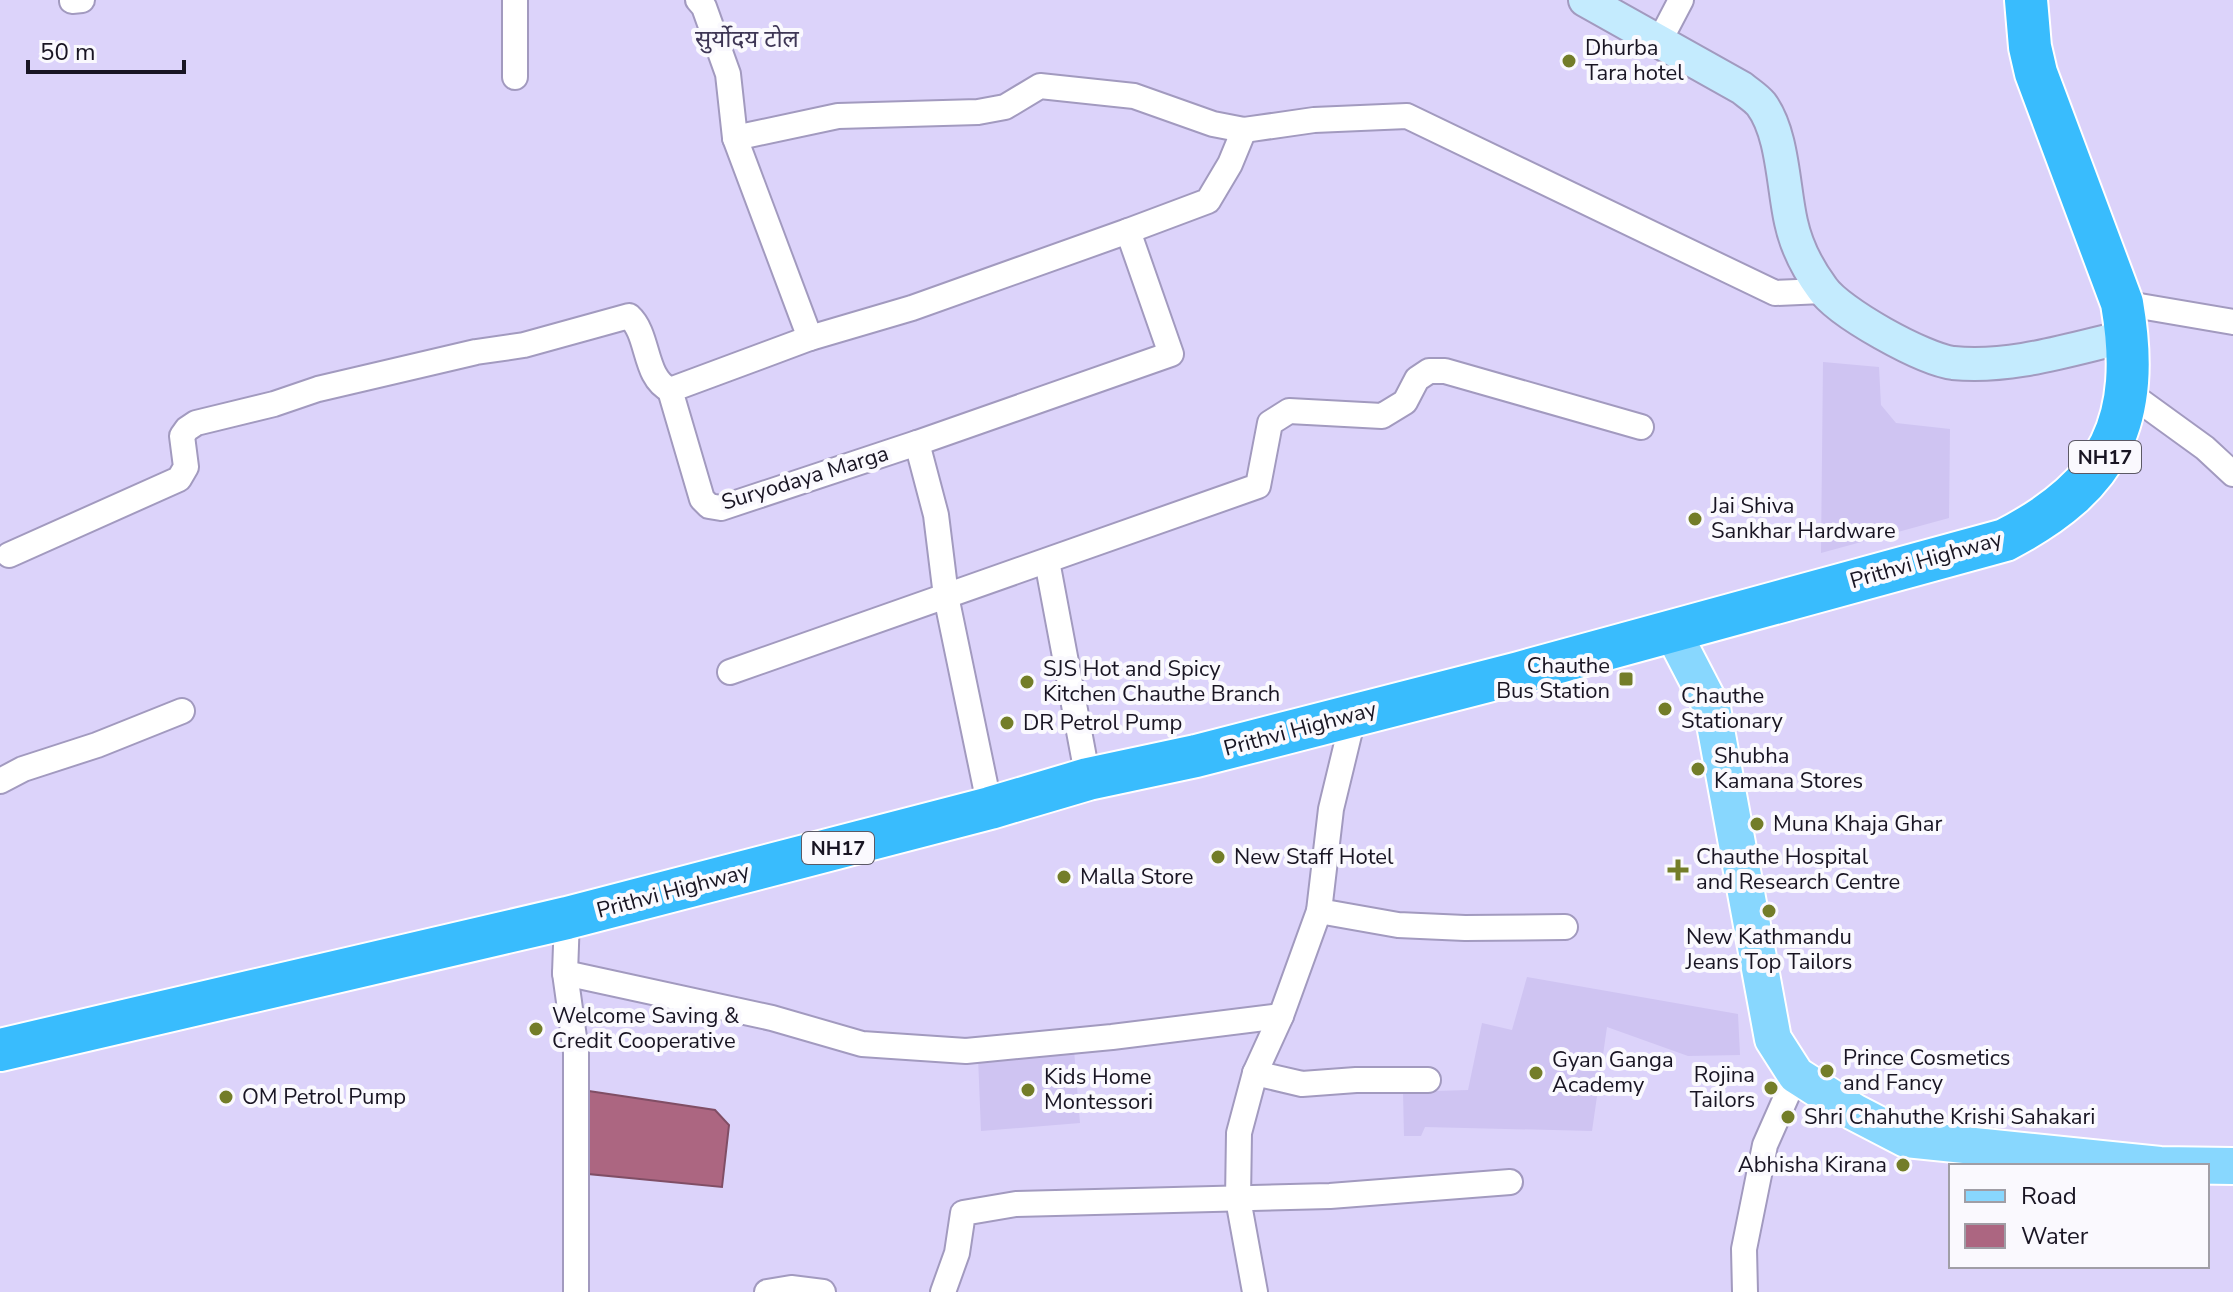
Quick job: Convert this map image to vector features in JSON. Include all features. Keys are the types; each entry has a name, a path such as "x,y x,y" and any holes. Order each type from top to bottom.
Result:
{"highway":[{"name":"Prithvi Highway","path":"0,1050 567,918 990,808 1088,779 1196,756 1519,673 2005,540 2037,523 2083,487 2115,439 2123,413 2125,390 2125,320 2036,73 2030,47 2026,0"}],"main road":[{"path":"1585,0 1742,88 1761,103 1779,153 1791,224 1800,250 1823,291 1891,338 1950,363 2006,363 2125,320"},
{"path":"1672,631 1712,708 1773,1039 1796,1075 1854,1112 1906,1139 2150,1164"},
{"path":"2209,1166 2233,1166"}],"street":[{"path":"515,0 515,77"},
{"path":"698,0 704,7 728,74 735,138 810,338"},
{"path":"1659,42 1681,0"},
{"path":"735,138 838,116 978,112 1005,107 1040,86 1134,96 1213,124 1244,130 1314,120 1407,116 1775,293 1823,291"},
{"path":"9,555 179,479 186,467 182,436 196,423 274,404 318,389 476,352 524,345 629,316 638,327 656,377 662,386 670,390 810,338 912,308 1208,201 1230,164 1244,130"},
{"path":"917,443 1171,354 1128,231"},
{"path":"2125,320 2233,322"},
{"path":"730,672 1258,486 1270,423 1289,411 1382,416 1405,402 1417,379 1429,371 1445,371 1641,427"},
{"name":"Suryodaya Marga","path":"670,390 702,499 709,506 721,508 917,443 936,515 946,596 990,808"},
{"path":"2125,390 2205,448 2233,474"},
{"path":"1047,561 1088,779"},
{"path":"0,781 23,769 97,745 182,711"},
{"path":"1255,1292 1238,1199 1239,1133 1255,1073 1281,1016 1319,911 1331,809 1354,714"},
{"path":"1319,911 1398,925 1565,927"},
{"path":"567,918 565,973 576,1052 576,1292"},
{"path":"565,973 772,1018 862,1044 966,1051 1281,1016"},
{"path":"1255,1073 1302,1084 1428,1080"},
{"path":"1745,1292 1744,1249 1765,1145 1796,1075"},
{"path":"943,1292 957,1253 963,1213 1016,1204 1330,1196 1510,1182"},
{"path":"767,1292 791,1288 823,1292"}],"shaded area":[{"path":"1823,362 1879,367 1881,405 1896,423 1950,429 1949,518 1821,553"},
{"name":"Gyan Ganga Academy","path":"1527,977 1738,1014 1740,1055 1688,1056 1607,1027 1592,1131 1425,1127 1421,1136 1404,1136 1403,1092 1468,1090 1482,1023 1512,1030"},
{"name":"Kids Home Montessori","path":"1074,1050 1080,1123 981,1131 978,1057"}],"water":[{"path":"582,1090 715,1110 729,1125 722,1187 578,1173"}],"place":[{"name":"Dhurba Tara hotel","path":"1569,61"},
{"name":"Jai Shiva Sankhar Hardware","path":"1695,519"},
{"name":"Chauthe Bus Station","path":"1626,679"},
{"name":"SJS Hot and Spicy Kitchen Chauthe Branch","path":"1027,682"},
{"name":"Chauthe Stationary","path":"1665,709"},
{"name":"DR Petrol Pump","path":"1007,723"},
{"name":"Shubha Kamana Stores","path":"1698,769"},
{"name":"Muna Khaja Ghar","path":"1757,824"},
{"name":"New Staff Hotel","path":"1218,857"},
{"name":"Chauthe Hospital and Research Centre","path":"1678,870"},
{"name":"Malla Store","path":"1064,877"},
{"name":"New Kathmandu Jeans Top Tailors","path":"1769,911"},
{"name":"Welcome Saving & Credit Cooperative","path":"536,1029"},
{"name":"Prince Cosmetics and Fancy","path":"1827,1071"},
{"name":"Gyan Ganga Academy","path":"1536,1073"},
{"name":"Rojina Tailors","path":"1771,1088"},
{"name":"Kids Home Montessori","path":"1028,1090"},
{"name":"OM Petrol Pump","path":"226,1097"},
{"name":"Shri Chahuthe Krishi Sahakari","path":"1788,1117"},
{"name":"Abhisha Kirana","path":"1903,1165"}],"district":[{"name":"सुर्योदय टोल","path":"747,39"}]}
